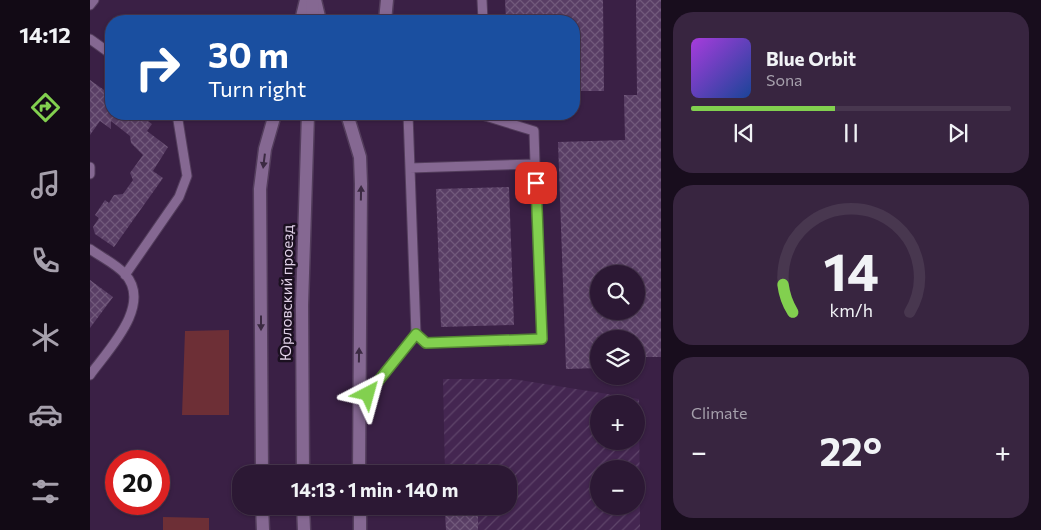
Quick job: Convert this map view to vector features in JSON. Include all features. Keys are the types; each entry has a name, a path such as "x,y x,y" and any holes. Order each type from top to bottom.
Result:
{"street":[{"path":"302,15 306,0"},
{"path":"313,15 314,0"},
{"path":"314,0 318,15"},
{"path":"386,15 387,0"},
{"path":"262,465 260,189 265,149 273,120"},
{"name":"Юрловский проезд","path":"303,465 302,305 308,120"},
{"path":"349,120 360,157 361,184 359,465"},
{"path":"262,515 263,530"},
{"path":"303,515 304,530"},
{"path":"360,515 360,530"}],"lane":[{"path":"90,5 94,0"},
{"path":"482,0 483,15"},
{"path":"90,39 105,50"},
{"path":"125,275 179,196 187,176 178,120"},
{"path":"358,406 416,334 408,120"},
{"path":"416,334 426,343 542,339 534,131 498,120"},
{"path":"410,168 535,164"},
{"path":"90,167 90,174"},
{"path":"90,249 125,275 134,295 130,320 90,375"}],"shaded area":[{"path":"229,330 229,415 182,415 185,331"},
{"path":"443,379 513,379 614,395 590,395 590,450 639,450 639,460 590,460 590,515 640,515 640,530 446,530 445,515 517,515 517,465 445,465"},
{"path":"163,517 209,518 209,530 163,530"}],"building":[{"path":"505,0 603,0 604,91 580,91 580,15 506,15"},
{"path":"636,0 661,0 661,357 645,357 645,330 590,330 590,368 566,369 558,142 625,140 624,95 637,95"},
{"path":"90,80 105,91 105,120 146,120 152,124 147,131 168,147 153,171 163,178 114,247 95,234 93,227 99,218 95,215 105,200 109,203 114,195 123,194 133,180 130,173 143,155 131,143 130,136 111,121 111,129 100,121 90,135"},
{"path":"509,187 514,325 441,327 436,189"},
{"path":"90,280 113,297 90,328"},
{"path":"445,515 478,515 478,530 446,530"}],"route":[{"path":"368,394 416,334 426,343 542,339 536,183"}]}
